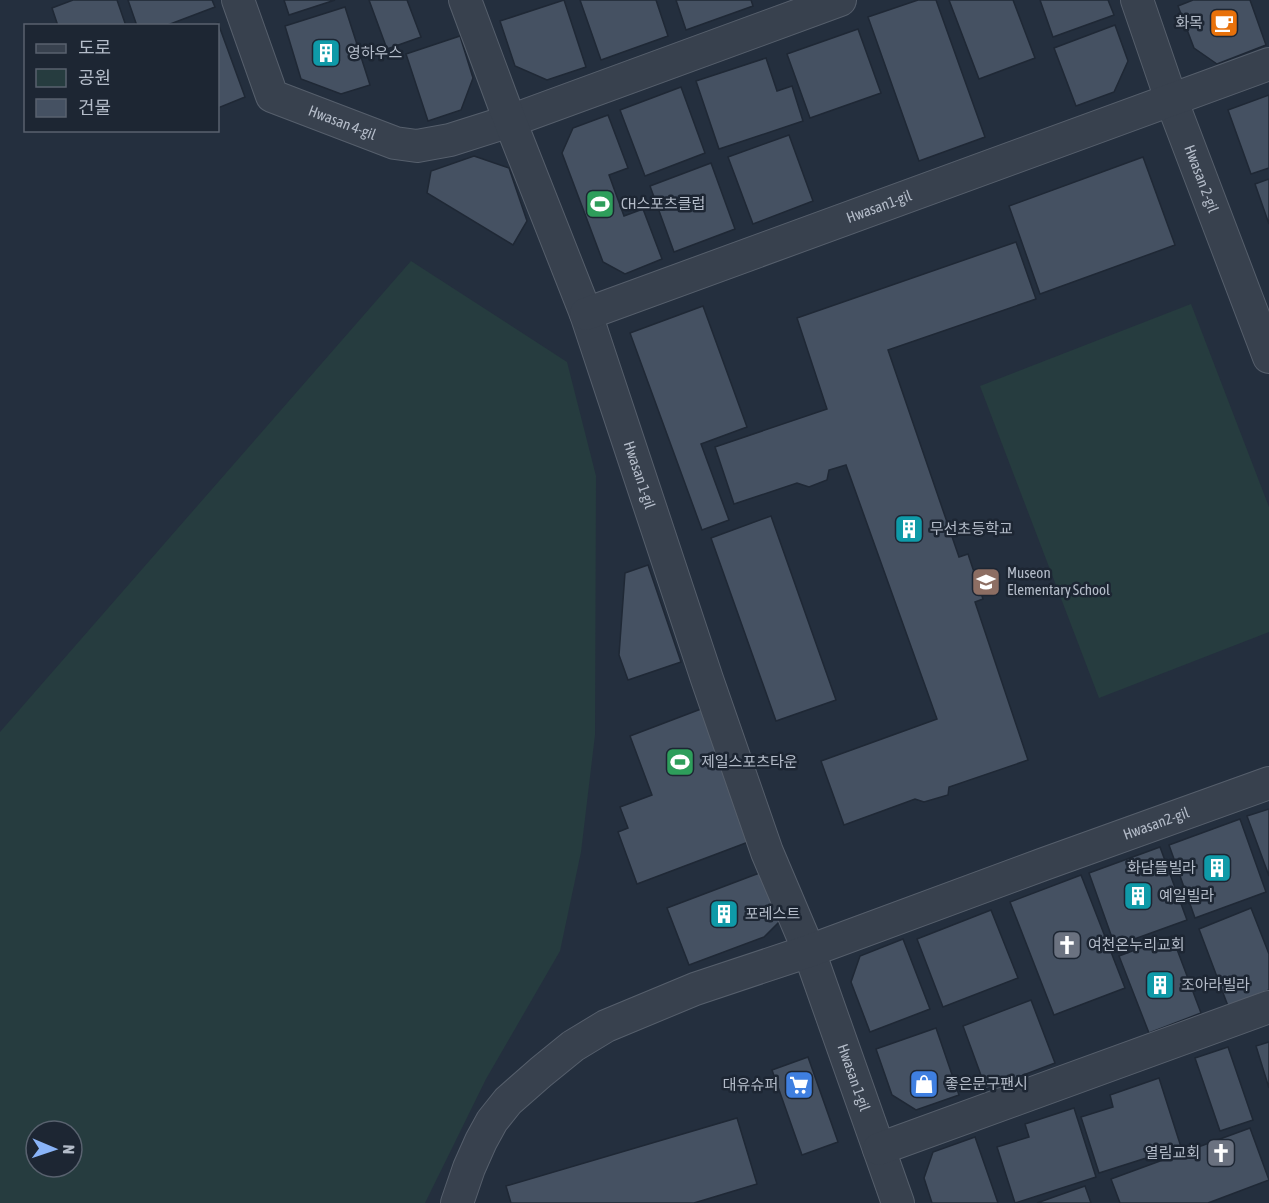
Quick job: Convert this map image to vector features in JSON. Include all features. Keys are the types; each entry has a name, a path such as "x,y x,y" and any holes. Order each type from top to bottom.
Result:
{"street":[{"name":"Hwasan 4-gil","path":"238,0 272,96 395,143 417,146 450,140 510,121"},
{"name":"Hwasan 1-gil","path":"465,0 586,314 703,668 767,852 809,951 898,1203"},
{"path":"510,121 840,0"},
{"name":"Hwasan 2-gil","path":"1137,0 1171,99 1269,357"},
{"name":"Hwasan1-gil","path":"586,314 1269,64"},
{"name":"Hwasan2-gil","path":"809,951 1269,783"},
{"path":"458,1203 469,1168 492,1121 508,1101 573,1046 606,1026 695,989 809,951"},
{"path":"879,1149 1269,1007"}],"green space":[{"path":"411,261 567,362 596,476 595,735 581,852 560,951 486,1079 425,1203 0,1203 0,732"},
{"path":"1191,304 1269,507 1269,632 1099,698 980,386"}],"building":[{"path":"73,0 117,0 125,24 57,24 52,8"},
{"path":"128,0 212,0 215,7 170,24 136,24"},
{"path":"284,0 335,0 289,15"},
{"path":"369,0 407,0 421,37 387,49"},
{"path":"564,0 586,67 547,80 515,66 500,21"},
{"path":"580,0 656,0 668,36 601,60"},
{"path":"676,0 751,0 753,6 686,30"},
{"path":"918,0 936,0 985,137 919,161 868,17"},
{"path":"949,0 1013,0 1035,58 979,79"},
{"path":"1040,0 1108,0 1114,15 1053,37"},
{"path":"1193,0 1250,0 1266,45 1217,64 1194,48 1178,6"},
{"name":"영하우스","path":"345,7 370,85 341,94 301,79 285,26"},
{"path":"1115,25 1128,61 1114,92 1076,106 1054,48"},
{"path":"219,26 245,97 219,108"},
{"path":"858,29 881,93 810,118 787,54"},
{"path":"460,36 473,78 461,110 428,121 406,54"},
{"path":"766,58 777,91 792,86 803,121 719,149 696,81"},
{"path":"681,87 705,153 645,176 620,110"},
{"path":"1269,95 1269,168 1251,174 1228,110"},
{"path":"608,115 628,168 609,175 624,216 643,209 662,259 625,274 603,262 562,153 573,128"},
{"path":"789,135 813,201 753,224 728,157"},
{"path":"474,156 509,168 527,221 513,245 427,193 431,171"},
{"path":"1143,157 1175,245 1040,294 1009,206"},
{"path":"711,163 735,229 674,252 650,186"},
{"path":"1269,179 1269,224 1255,184"},
{"name":"무선초등학교","path":"1016,242 1036,299 888,350 959,557 968,554 983,599 975,602 1028,760 949,787 948,795 924,802 915,799 844,825 821,761 937,719 846,465 829,470 827,480 809,487 797,483 734,504 715,447 827,409 797,318"},
{"path":"703,306 747,427 701,444 729,520 702,530 630,333"},
{"path":"771,516 836,700 776,721 711,538"},
{"path":"648,565 681,662 628,680 619,655 625,573"},
{"path":"701,709 751,841 637,884 618,832 628,828 620,807 652,795 630,736"},
{"path":"1269,809 1269,876 1247,816"},
{"name":"화담뜰빌라","path":"1240,819 1266,892 1195,918 1169,845"},
{"name":"예일빌라","path":"1160,847 1187,920 1115,946 1089,873"},
{"name":"포레스트","path":"762,872 781,920 764,937 689,965 667,908"},
{"name":"여천온누리교회","path":"1081,875 1125,988 1054,1015 1010,902"},
{"path":"1251,908 1269,954 1269,990 1228,1006 1199,929"},
{"path":"991,910 1018,978 943,1007 917,939"},
{"name":"조아라빌라","path":"1172,936 1201,1013 1149,1033 1119,956"},
{"path":"903,939 930,1009 870,1032 851,982 860,956"},
{"path":"1031,1000 1055,1063 986,1089 963,1026"},
{"path":"936,1028 959,1095 916,1110 892,1095 876,1049"},
{"path":"1269,1042 1269,1088 1256,1046"},
{"path":"1228,1047 1253,1120 1220,1131 1195,1058"},
{"path":"808,1057 838,1142 802,1155 772,1070"},
{"path":"1159,1078 1181,1147 1099,1173 1081,1117 1113,1107 1110,1095"},
{"path":"1074,1108 1096,1177 1015,1203 997,1147 1029,1137 1025,1124"},
{"path":"737,1118 757,1184 694,1203 511,1203 506,1186"},
{"name":"열림교회","path":"1250,1128 1269,1180 1208,1203 1120,1203 1111,1179"},
{"path":"975,1137 998,1203 932,1203 924,1178 933,1152"},
{"path":"1085,1186 1091,1203 1037,1203"}],"place":[{"name":"화목","path":"1224,23"},
{"name":"영하우스","path":"326,53"},
{"name":"CH스포츠클럽","path":"600,204"},
{"name":"무선초등학교","path":"909,529"},
{"name":"Museon Elementary School","path":"986,582"},
{"name":"제일스포츠타운","path":"680,762"},
{"name":"화담뜰빌라","path":"1217,868"},
{"name":"예일빌라","path":"1138,896"},
{"name":"포레스트","path":"724,914"},
{"name":"여천온누리교회","path":"1067,945"},
{"name":"조아라빌라","path":"1160,985"},
{"name":"좋은문구팬시","path":"924,1084"},
{"name":"대유슈퍼","path":"799,1085"},
{"name":"열림교회","path":"1221,1153"}]}
